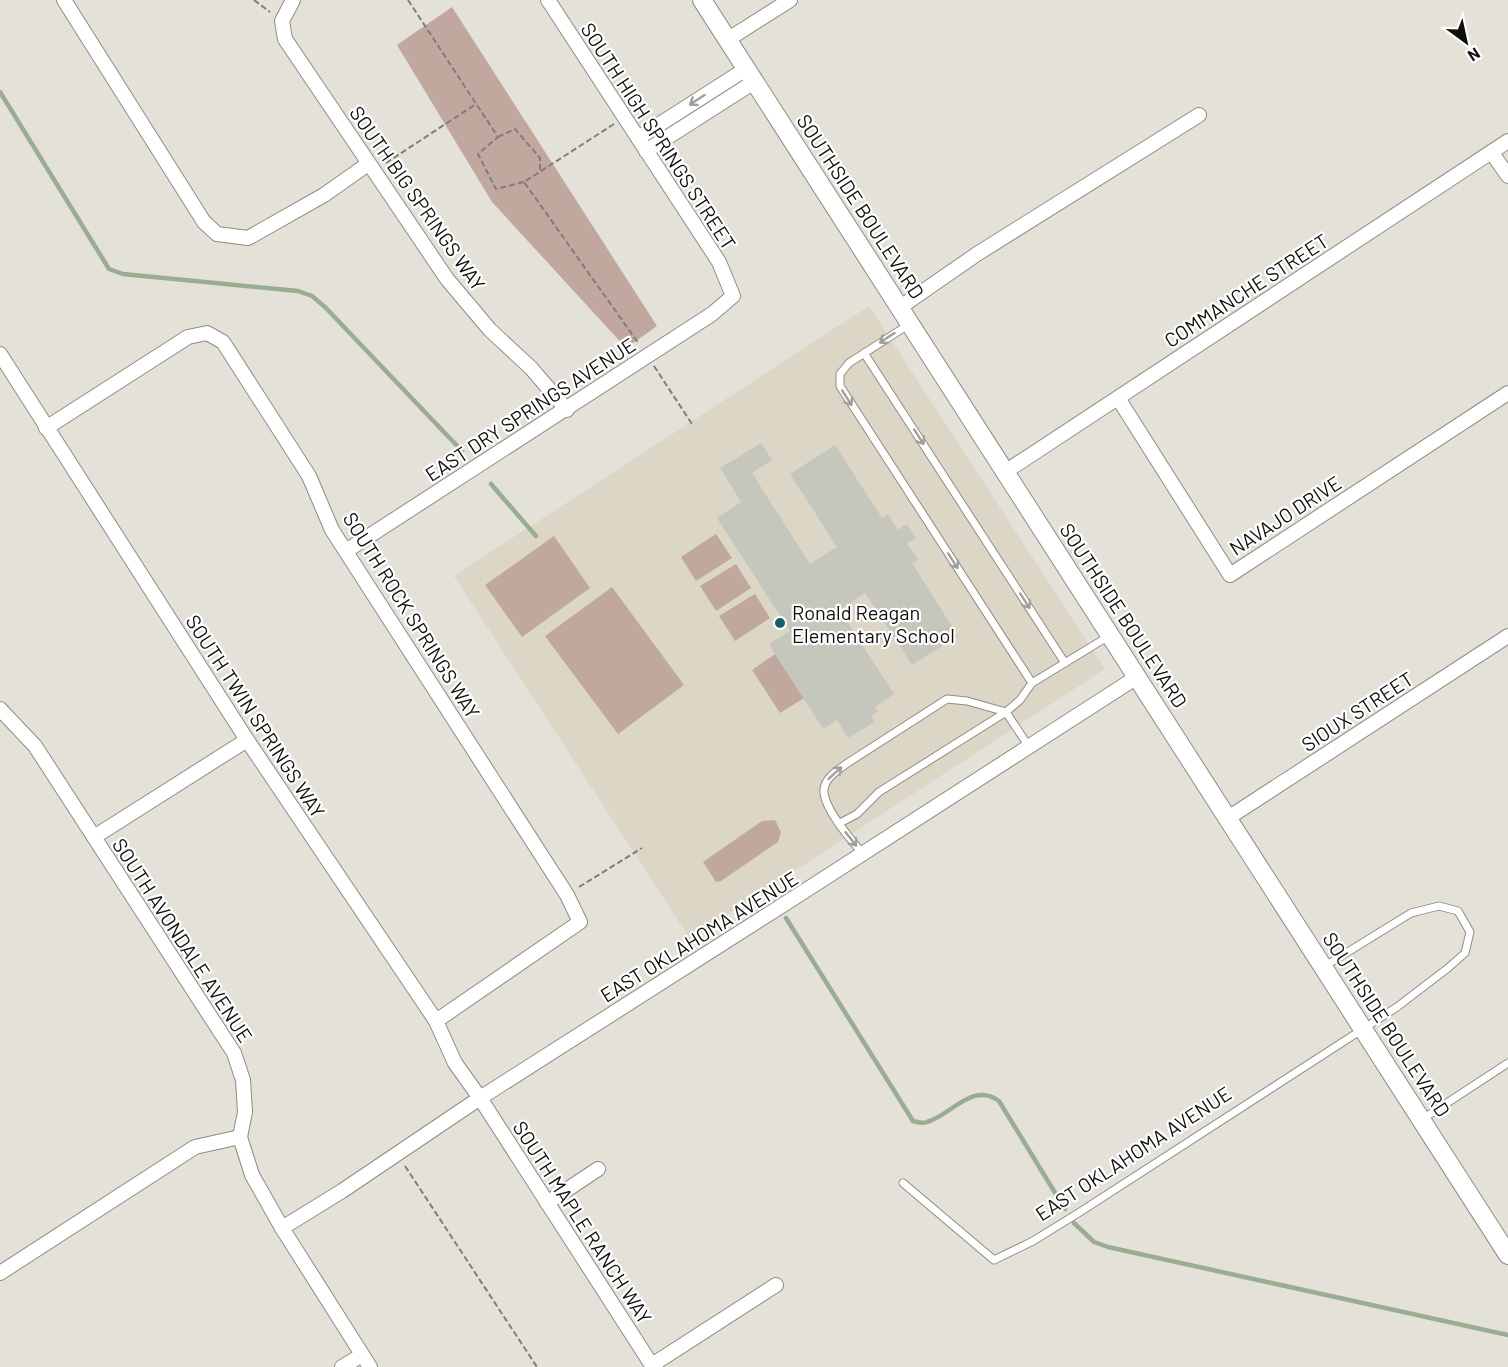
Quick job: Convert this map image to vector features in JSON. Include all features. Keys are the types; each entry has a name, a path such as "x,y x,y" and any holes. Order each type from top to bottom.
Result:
{"main road":[{"name":"SOUTHSIDE BOULEVARD","path":"702,0 1508,1255"}],"street":[{"path":"63,0 204,222 217,234 248,238 371,168"},
{"path":"282,21 293,0"},
{"name":"SOUTH HIGH SPRINGS STREET","path":"548,0 718,262 733,296"},
{"path":"727,40 790,0"},
{"name":"SOUTH BIG SPRINGS WAY","path":"282,21 285,39 447,279 490,330 531,368 567,410"},
{"path":"638,138 750,75"},
{"path":"646,151 750,75"},
{"path":"899,308 977,254 1199,115"},
{"name":"COMMANCHE STREET","path":"1005,472 1508,141"},
{"path":"1492,153 1508,176"},
{"name":"EAST DRY SPRINGS AVENUE","path":"346,551 567,410 712,314 733,296"},
{"name":"SOUTH ROCK SPRINGS WAY","path":"46,428 188,337 207,333 223,342 309,476 332,530 567,895 580,922 436,1021"},
{"name":"SOUTH TWIN SPRINGS WAY","path":"0,354 247,741 436,1021 455,1063 480,1098"},
{"name":"NAVAJO DRIVE","path":"1118,398 1230,575 1508,393"},
{"name":"SIOUX STREET","path":"1228,818 1508,636"},
{"name":"EAST OKLAHOMA AVENUE","path":"282,1228 398,1154 480,1098 1137,677"},
{"name":"SOUTH AVONDALE AVENUE","path":"0,709 35,746 234,1053 243,1080 245,1112 240,1137 252,1175 282,1228 370,1367"},
{"path":"94,837 247,741"},
{"name":"SOUTH MAPLE RANCH WAY","path":"480,1098 653,1366"},
{"path":"0,1273 195,1148 240,1137"},
{"path":"547,1203 598,1169"},
{"path":"653,1366 776,1285"},
{"path":"342,1367 362,1355"}],"lane":[{"path":"909,324 849,363 840,374 840,386 1032,683"},
{"path":"864,353 1065,663"},
{"path":"840,823 857,814 879,792 1006,712 1020,700 1032,683 1110,635"},
{"path":"863,854 825,798 824,788 832,774 846,764 947,699 967,701 1006,712 1029,747"},
{"path":"1323,968 1411,913 1438,906 1458,911 1470,932 1466,953 1397,1007 1362,1029"},
{"name":"EAST OKLAHOMA AVENUE","path":"903,1183 994,1260 1032,1241 1080,1212 1362,1029"},
{"path":"1421,1120 1508,1063"}],"path":[{"path":"254,0 282,21"},
{"path":"408,0 498,137"},
{"path":"371,168 476,104"},
{"path":"540,171 540,158 515,129 498,137 478,154 496,189 524,182 624,117"},
{"path":"524,182 648,356 692,424"},
{"path":"567,895 642,848"},
{"path":"398,1154 537,1367"}],"shaded area":[{"path":"452,7 657,326 626,348 492,202 397,45"},
{"name":"Ronald Reagan Elementary School","path":"869,306 1105,669 690,939 454,576"},
{"path":"716,534 732,558 696,581 681,557"},
{"path":"554,536 590,588 522,637 485,585"},
{"path":"736,564 751,588 716,611 700,586"},
{"path":"612,587 684,685 618,734 545,636"},
{"path":"755,594 770,618 735,641 719,616"},
{"path":"775,654 804,698 780,713 752,670"},
{"path":"775,820 781,832 778,842 721,881 716,882 703,862 762,821"}],"building":[{"path":"761,443 772,460 752,473 810,564 837,547 790,474 835,445 882,518 888,514 898,530 907,524 916,538 907,543 918,560 912,563 958,636 912,665 865,593 840,610 894,694 875,707 878,712 871,716 875,722 848,738 837,720 823,729 769,644 790,631 717,518 741,502 720,468"}],"waterway":[{"path":"0,92 109,269 123,274 298,291 312,296 462,451"},
{"path":"491,484 536,536"},
{"path":"786,918 913,1121 921,1123 936,1119 971,1097 989,1096 999,1101 1065,1209"},
{"path":"1074,1223 1094,1242 1108,1247 1508,1335"}],"place":[{"name":"Ronald Reagan Elementary School","path":"780,623"}]}
